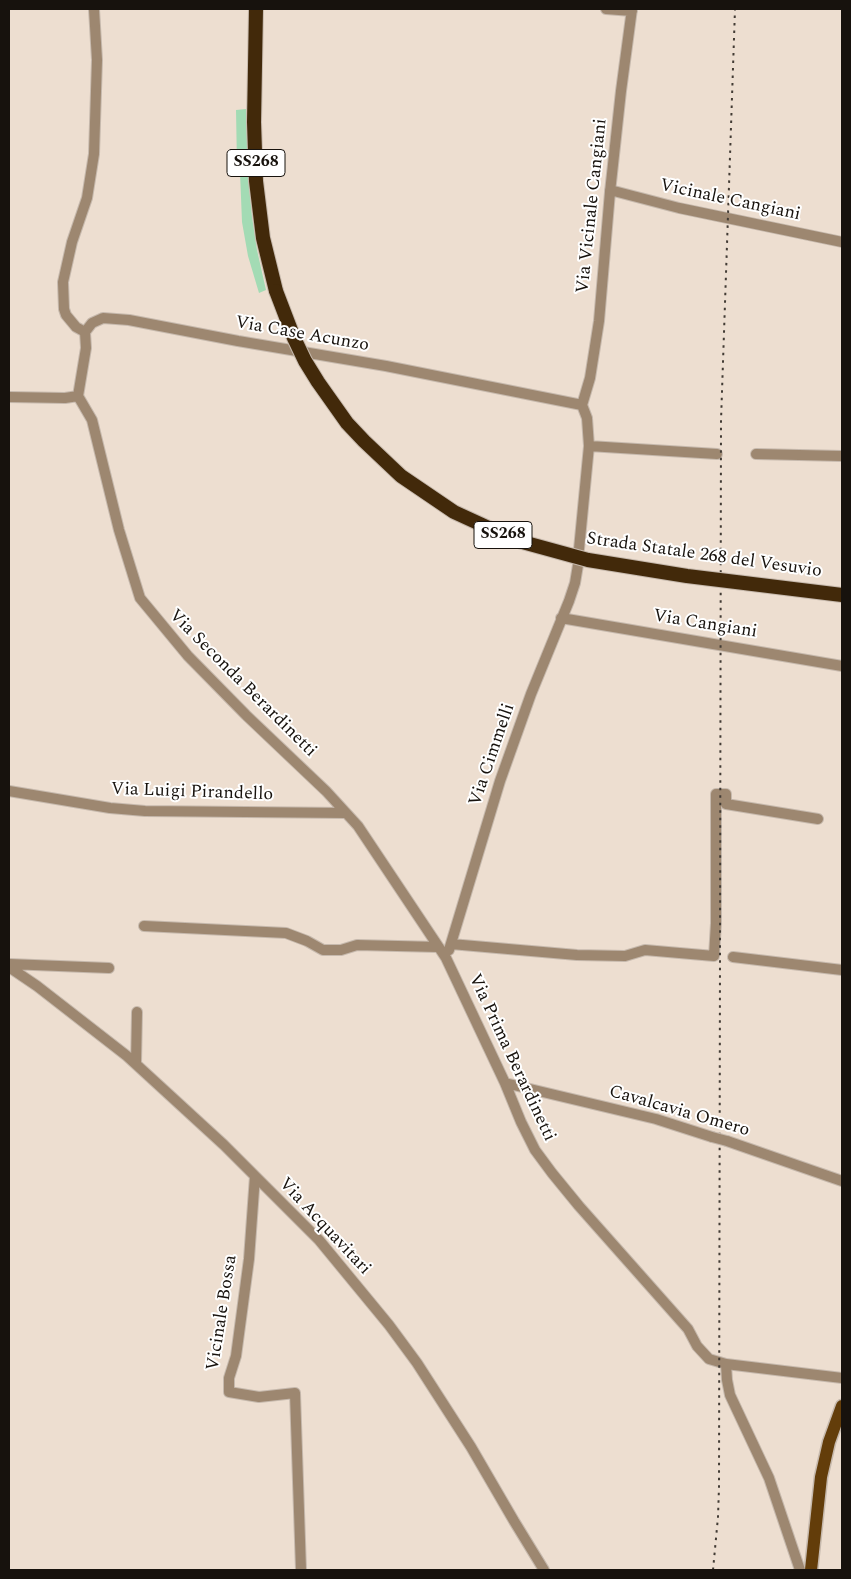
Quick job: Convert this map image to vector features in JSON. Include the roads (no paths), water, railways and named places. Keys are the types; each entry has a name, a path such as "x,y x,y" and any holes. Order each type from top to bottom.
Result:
{"highway":[{"name":"Strada Statale 268 del Vesuvio","path":"256,9 254,122 256,181 263,238 276,291 287,323 305,361 348,423 370,447 401,476 454,512 515,540 588,560 678,575 842,595"}],"main road":[{"path":"811,1570 821,1477 829,1442 842,1406"}],"street":[{"path":"9,397 65,398 78,396 86,348 85,332 76,327 66,315 63,282 72,242 87,198 94,154 97,60 94,9"},
{"path":"606,9 632,10"},
{"name":"Via Vicinale Cangiani","path":"582,404 590,378 599,322 610,190 632,10"},
{"name":"Vicinale Cangiani","path":"610,190 698,212 842,242"},
{"name":"Via Case Acunzo","path":"85,332 92,323 103,318 129,320 386,366 582,404"},
{"name":"Via Seconda Berardinetti","path":"78,396 92,420 115,514 140,598 188,656 246,715 326,791 346,813"},
{"path":"579,549 589,446 587,418 582,404"},
{"path":"589,446 717,454"},
{"path":"756,454 842,456"},
{"name":"Via Cimmelli","path":"446,958 500,781 531,694 575,583 578,565"},
{"name":"Via Cangiani","path":"562,618 842,666"},
{"name":"Via Luigi Pirandello","path":"9,791 110,808 145,811 346,813"},
{"path":"451,944 577,955 625,956 645,950 714,956 716,923 716,794 726,794 726,804 818,819"},
{"name":"Via Prima Berardinetti","path":"346,813 358,826 446,958 535,1150 579,1206 688,1329 704,1355 709,1359 726,1364 842,1378"},
{"path":"144,926 286,933 323,950 341,950 357,945 438,947"},
{"path":"734,957 842,970"},
{"path":"9,965 109,968"},
{"name":"Via Acquavitari","path":"9,965 136,1064 224,1145 319,1240 389,1325 456,1422 544,1570"},
{"path":"136,1064 137,1012"},
{"name":"Cavalcavia Omero","path":"505,1083 656,1119 712,1136 842,1181"},
{"name":"Vicinale Bossa","path":"254,1176 248,1268 236,1356 229,1378 229,1392 259,1397 295,1393 301,1570"},
{"path":"726,1364 730,1395 770,1478 800,1570"}],"railway":[{"path":"713,1570 719,1487 721,421 735,9"}]}
